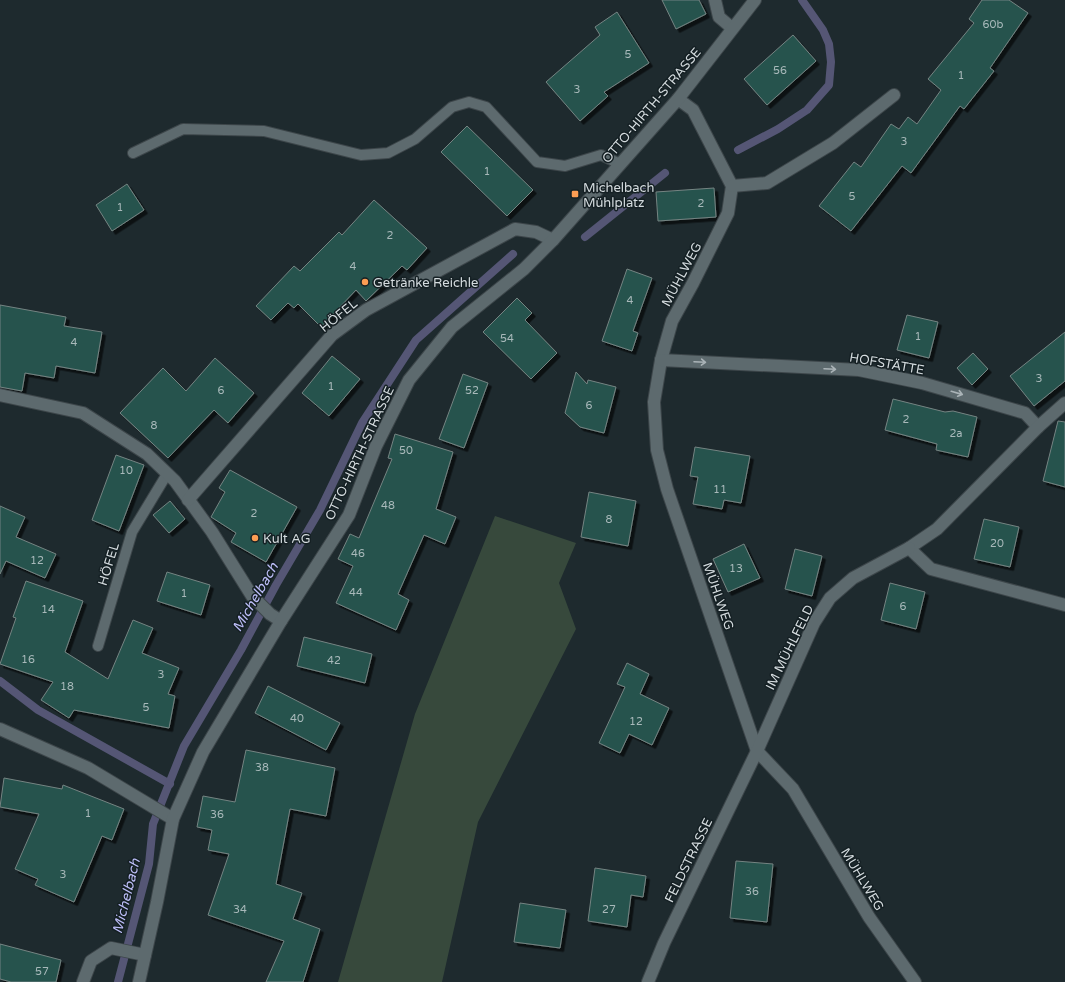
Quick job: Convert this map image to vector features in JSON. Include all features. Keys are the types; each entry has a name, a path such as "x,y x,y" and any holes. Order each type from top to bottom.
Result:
{"street":[{"path":"715,0 719,17 732,28"},
{"name":"OTTO-HIRTH-STRASSE","path":"138,982 139,954 157,902 169,817 203,752 281,621 349,515 376,446 409,380 452,327 524,269 553,240 678,99 755,0"},
{"path":"678,99 693,110 732,186 767,183 833,143 894,95"},
{"name":"MÜHLWEG","path":"732,186 728,213 672,321 661,360 654,402 657,450 667,489 757,751 793,789 869,917 915,982"},
{"name":"HÖFEL","path":"188,500 332,335 366,310 516,229 536,232 553,240"},
{"name":"HOFSTÄTTE","path":"661,360 860,370 922,383 1025,413 1038,428"},
{"path":"0,395 83,413 147,454 167,474 212,532 252,596 270,614 281,621"},
{"path":"1038,428 1065,403"},
{"name":"IM MÜHLFELD","path":"757,751 814,623 830,598 853,578 909,548 937,529 1038,428"},
{"path":"909,548 931,569 1065,605"},
{"path":"0,729 88,768 150,807 169,817"},
{"name":"FELDSTRASSE","path":"648,982 664,943 757,751"},
{"path":"83,982 91,961 111,948 139,954"}],"lane":[{"path":"133,153 183,129 264,130 361,155 388,153 415,139 452,108 469,102 486,108 537,162 565,166 601,154 620,164"},
{"name":"HÖFEL","path":"98,646 132,532 167,474"}],"green space":[{"path":"495,516 576,543 559,583 576,629 478,822 442,982 338,982 415,714"}],"building":[{"path":"662,0 699,0 706,14 676,29"},
{"path":"982,0 1009,0 1028,13 990,68 994,71 964,109 960,106 911,173 902,166 851,231 819,206 854,162 861,167 891,124 899,129 908,117 917,124 941,90 928,79 974,23 969,19"},
{"path":"617,12 649,63 604,92 608,96 580,121 546,82 600,35 595,27"},
{"path":"793,35 816,61 767,105 744,79"},
{"path":"467,126 533,190 507,216 441,152"},
{"path":"127,184 144,210 112,231 96,205"},
{"path":"714,188 716,217 658,221 656,192"},
{"path":"374,200 427,248 407,270 402,266 366,301 356,290 321,327 298,304 294,308 288,303 271,320 256,306 294,266 300,271 339,232 342,235"},
{"path":"627,269 652,278 633,331 638,333 632,351 602,341"},
{"path":"517,298 532,313 525,320 557,353 531,379 483,332"},
{"path":"0,305 66,317 64,326 102,332 95,373 56,366 54,378 25,373 22,391 0,387"},
{"path":"907,315 938,322 929,358 897,350"},
{"path":"1065,332 1065,381 1034,406 1010,376"},
{"path":"973,353 988,369 972,385 957,368"},
{"path":"332,356 360,379 329,416 302,393"},
{"path":"215,358 254,393 228,423 214,410 168,458 120,413 163,368 186,391"},
{"path":"576,372 587,384 588,380 616,387 604,433 580,427 565,413"},
{"path":"463,374 488,383 464,448 439,439"},
{"path":"893,399 945,412 953,411 977,417 968,457 936,450 937,444 885,430"},
{"path":"1058,421 1065,422 1065,487 1043,481"},
{"path":"395,434 453,452 436,509 456,517 445,544 424,535 398,594 409,600 396,630 336,603 353,566 338,559 350,534 359,538 392,459 388,458"},
{"path":"695,447 750,456 741,503 724,500 722,509 693,504 698,477 690,476"},
{"path":"116,455 144,465 119,531 92,520"},
{"path":"230,470 297,507 266,562 231,542 236,533 211,517 225,492 219,488"},
{"path":"589,492 636,501 628,546 581,537"},
{"path":"170,501 185,519 169,533 153,515"},
{"path":"0,506 25,517 16,537 56,554 45,578 6,561 0,574"},
{"path":"984,519 1019,527 1010,567 974,559"},
{"path":"744,544 760,578 728,592 713,559"},
{"path":"795,549 822,556 812,596 785,589"},
{"path":"167,572 210,585 201,615 157,601"},
{"path":"26,581 83,601 65,652 108,679 133,620 153,628 142,653 179,668 168,694 175,696 169,728 74,710 69,718 41,700 53,682 0,664 16,618 13,617"},
{"path":"890,583 925,592 916,629 881,620"},
{"path":"304,637 372,654 365,683 297,666"},
{"path":"627,663 649,674 640,694 669,708 652,745 629,734 620,753 599,743 625,687 617,684"},
{"path":"268,686 340,723 326,750 255,713"},
{"path":"246,750 335,768 326,816 290,809 276,884 302,893 293,919 320,929 303,982 266,982 284,941 208,915 229,854 208,850 212,830 197,827 203,796 235,802"},
{"path":"4,778 62,789 63,785 124,809 112,840 102,836 74,902 35,885 38,879 15,869 39,814 0,807"},
{"path":"736,861 773,864 767,922 730,918"},
{"path":"595,868 646,876 643,897 631,895 627,927 588,921"},
{"path":"520,903 566,910 560,948 514,942"},
{"path":"0,944 61,960 56,982 11,982 0,979"}],"waterway":[{"name":"Michelbach","path":"738,150 778,129 807,110 829,85 831,62 829,44 823,30 802,0"},
{"name":"Michelbach","path":"585,237 665,173"},
{"name":"Michelbach","path":"118,982 149,864 153,824 184,746 241,650 276,585 320,510 362,423 416,340 513,254"},
{"path":"0,681 38,710 170,784"}],"place":[{"name":"Michelbach Mühlplatz","path":"575,194"},
{"name":"Getränke Reichle","path":"365,282"},
{"name":"Kult AG","path":"255,538"}]}
